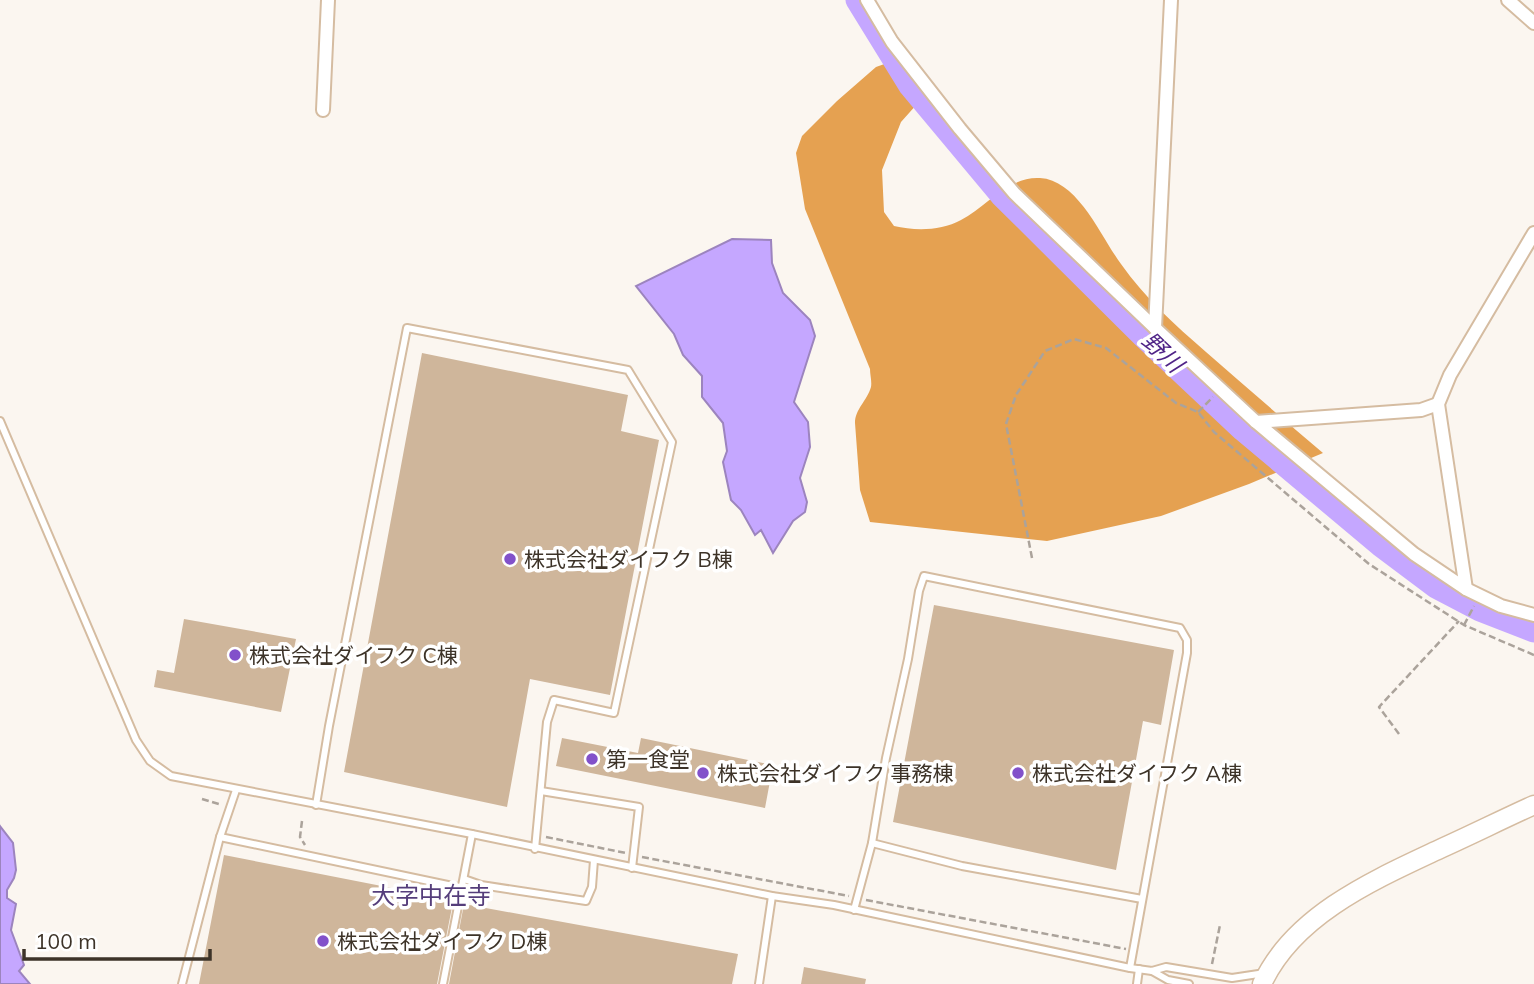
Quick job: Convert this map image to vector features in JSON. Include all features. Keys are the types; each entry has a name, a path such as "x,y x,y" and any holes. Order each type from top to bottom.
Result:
{"street":[{"path":"323,110 328,0"},
{"path":"867,0 892,41 960,129 1014,192 1256,422 1414,554 1466,589 1501,606 1534,615"},
{"path":"1155,328 1171,0"},
{"path":"1508,0 1534,23"},
{"path":"1466,589 1438,404 1450,375 1534,233"},
{"path":"1256,422 1421,410 1438,404"},
{"path":"1264,978 1285,946 1345,896 1534,805"}],"lane":[{"path":"316,805 407,328 628,370 672,442 614,713 554,701 548,722 535,849"},
{"path":"0,421 136,740 150,761 171,776 854,910 1152,971 1168,980 1189,984"},
{"path":"0,445 10,442"},
{"path":"854,910 872,843 924,576 1180,628 1188,640 1187,653 1130,968"},
{"path":"182,984 219,837 236,790"},
{"path":"541,791 639,807 632,868"},
{"path":"443,984 472,834"},
{"path":"219,837 462,888"},
{"path":"872,843 962,866 1142,899"},
{"path":"464,879 481,885 586,901 592,887 594,860"},
{"path":"759,984 772,896"},
{"path":"1152,971 1166,967 1232,978 1264,978"},
{"path":"1137,984 1139,969"}],"path":[{"path":"1032,558 1006,424 1016,395 1045,351 1074,339 1106,348 1176,403 1198,412 1214,432 1368,564 1464,625 1534,655"},
{"path":"1198,412 1221,389"},
{"path":"1464,625 1479,595"},
{"path":"1399,734 1378,707 1459,621"},
{"path":"202,799 222,805"},
{"path":"300,837 302,821"},
{"path":"546,837 626,853"},
{"path":"640,856 852,897"},
{"path":"866,900 1130,950"},
{"path":"1210,974 1220,925"}],"shaded area":[{"path":"904,57 923,70 926,94 901,122 882,170 884,212 894,226 919,229 953,224 1018,182 1040,178 1054,181 1077,199 1130,276 1161,311 1323,453 1161,516 1047,541 870,522 860,490 855,423 857,413 871,387 870,369 805,209 796,153 802,136 837,101 876,67"},
{"path":"732,239 771,240 772,263 783,293 810,320 815,336 794,402 808,422 810,447 800,478 807,502 805,512 793,521 773,553 761,530 755,535 741,510 731,500 723,462 727,451 723,423 702,397 702,376 683,355 674,334 636,286"},
{"path":"0,826 13,843 16,870 7,890 7,898 16,904 11,930 24,965 19,971 30,984 0,984"}],"building":[{"name":"株式会社ダイフク B棟","path":"422,353 628,395 621,431 659,440 610,695 530,679 507,807 344,772"},
{"name":"株式会社ダイフク A棟","path":"934,605 1174,650 1161,725 1143,721 1116,870 893,822"},
{"name":"株式会社ダイフク C棟","path":"184,619 296,639 281,712 154,687 157,670 174,673"},
{"name":"株式会社ダイフク 事務棟","path":"562,738 638,753 641,738 773,765 765,808 556,766"},
{"name":"株式会社ダイフク D棟","path":"224,855 453,902 437,984 199,984"},
{"path":"464,904 738,954 732,984 449,984"},
{"path":"804,967 866,979 865,984 801,984"}],"waterway":[{"name":"野川","path":"857,0 910,86 1001,195 1143,336 1243,430 1380,545 1436,587 1480,610 1534,631"}],"place":[{"name":"株式会社ダイフク B棟","path":"510,559"},
{"name":"株式会社ダイフク C棟","path":"235,655"},
{"name":"第一食堂","path":"592,759"},
{"name":"株式会社ダイフク 事務棟","path":"703,773"},
{"name":"株式会社ダイフク A棟","path":"1018,773"},
{"name":"株式会社ダイフク D棟","path":"323,941"}],"district":[{"name":"大字中在寺","path":"431,895"}]}
